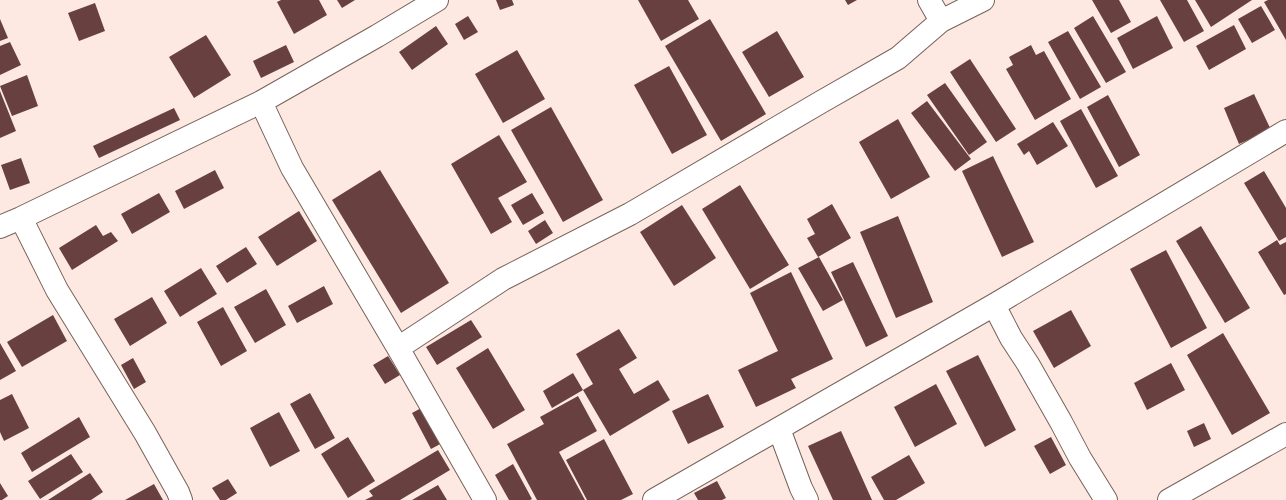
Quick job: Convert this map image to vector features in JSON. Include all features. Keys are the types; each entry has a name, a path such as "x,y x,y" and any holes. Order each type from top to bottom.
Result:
{"street":[{"path":"0,227 261,102 437,0"},
{"path":"929,0 941,21"},
{"path":"398,348 503,279 630,214 898,58 941,21 983,0"},
{"path":"261,102 292,168 485,500"},
{"path":"654,500 994,305 1286,131"},
{"path":"21,218 57,290 145,433 181,500"},
{"path":"994,305 1011,338 1028,364 1080,458 1106,500"},
{"path":"779,429 800,488 807,500"},
{"path":"1169,500 1286,434"}],"building":[{"path":"281,0 319,0 327,15 294,34 277,2"},
{"path":"337,0 355,0 342,8"},
{"path":"496,0 512,0 514,5 500,10"},
{"path":"638,0 688,0 699,19 661,41"},
{"path":"845,0 857,0 848,5"},
{"path":"1092,0 1119,0 1131,22 1111,33"},
{"path":"1160,0 1187,0 1204,31 1184,42"},
{"path":"1195,0 1252,0 1211,27"},
{"path":"1268,0 1286,0 1286,40 1264,2"},
{"path":"95,3 105,31 79,41 68,13"},
{"path":"1261,6 1275,30 1252,43 1238,19"},
{"path":"468,16 478,32 464,40 455,24"},
{"path":"1093,16 1126,72 1106,83 1074,28"},
{"path":"1157,16 1173,48 1133,69 1117,38"},
{"path":"0,19 8,38 0,41"},
{"path":"710,19 766,114 721,141 665,46"},
{"path":"1234,25 1246,49 1209,70 1196,46"},
{"path":"436,26 448,44 412,70 399,52"},
{"path":"777,31 804,77 769,97 742,52"},
{"path":"1068,31 1101,87 1080,99 1048,42"},
{"path":"206,35 231,75 194,98 169,57"},
{"path":"10,42 21,65 0,75 0,46"},
{"path":"286,45 294,62 261,78 253,61"},
{"path":"1031,45 1036,55 1044,51 1071,99 1035,120 1006,69 1013,65 1009,57"},
{"path":"517,50 545,99 503,123 475,74"},
{"path":"970,59 1016,129 996,142 950,72"},
{"path":"669,66 707,135 672,154 634,85"},
{"path":"27,75 38,106 12,116 0,86"},
{"path":"945,83 987,142 969,155 927,95"},
{"path":"0,91 16,131 0,138"},
{"path":"1254,94 1271,130 1239,144 1224,108"},
{"path":"1108,95 1140,155 1119,167 1087,107"},
{"path":"927,101 971,159 955,171 911,113"},
{"path":"551,107 603,200 563,222 511,130"},
{"path":"174,108 180,120 99,158 93,146"},
{"path":"1081,109 1118,176 1096,188 1060,121"},
{"path":"898,119 930,177 891,199 859,142"},
{"path":"1053,122 1068,146 1037,165 1029,151 1024,155 1017,144"},
{"path":"499,135 527,182 498,198 512,222 491,234 451,164"},
{"path":"993,156 1034,242 1002,257 962,171"},
{"path":"21,158 30,183 10,190 1,165"},
{"path":"215,170 224,188 184,209 175,191"},
{"path":"380,170 449,283 401,313 332,200"},
{"path":"1264,171 1286,208 1286,237 1279,241 1244,183"},
{"path":"740,185 789,265 750,289 702,209"},
{"path":"159,193 170,212 132,234 121,214"},
{"path":"532,193 544,213 523,225 511,205"},
{"path":"832,204 851,238 818,257 807,238 815,234 807,219"},
{"path":"682,205 716,258 674,286 640,232"},
{"path":"299,211 317,241 277,266 258,237"},
{"path":"898,216 933,302 896,318 860,232"},
{"path":"545,220 553,233 536,244 528,231"},
{"path":"96,225 103,236 111,232 118,241 72,270 59,248"},
{"path":"1201,226 1250,308 1225,323 1176,241"},
{"path":"1277,240 1280,245 1286,242 1286,294 1284,295 1258,252"},
{"path":"246,247 257,264 227,283 216,266"},
{"path":"1166,250 1207,328 1171,348 1130,269"},
{"path":"819,257 843,300 823,311 798,268"},
{"path":"853,262 888,336 866,347 831,272"},
{"path":"201,268 217,294 180,317 164,291"},
{"path":"791,272 833,359 791,379 796,388 756,407 738,370 778,351 750,293"},
{"path":"324,286 333,304 297,323 288,306"},
{"path":"266,289 286,325 255,343 234,307"},
{"path":"152,297 167,323 130,346 114,319"},
{"path":"223,307 247,351 221,366 197,322"},
{"path":"1071,310 1091,346 1054,368 1033,331"},
{"path":"53,315 67,341 22,367 7,342"},
{"path":"471,320 482,337 437,365 426,347"},
{"path":"619,329 637,358 619,369 634,394 658,380 670,400 610,436 583,390 593,384 576,354"},
{"path":"1223,333 1270,413 1232,435 1187,355"},
{"path":"0,343 16,371 0,380"},
{"path":"488,348 525,410 493,429 456,368"},
{"path":"978,355 1016,430 985,447 946,371"},
{"path":"388,356 400,375 385,384 373,365"},
{"path":"133,358 146,382 134,389 121,365"},
{"path":"1171,363 1185,390 1147,410 1134,383"},
{"path":"573,373 583,390 552,408 543,391"},
{"path":"936,384 957,424 915,447 894,407"},
{"path":"310,393 335,438 315,449 290,404"},
{"path":"12,394 29,428 4,441 0,432 0,400"},
{"path":"708,394 724,427 688,444 672,411"},
{"path":"578,396 597,431 559,452 585,500 537,500 507,444 544,424 540,417"},
{"path":"425,406 444,442 431,449 412,413"},
{"path":"279,412 300,451 270,467 250,428"},
{"path":"79,417 90,437 32,472 21,453"},
{"path":"1204,423 1211,439 1194,447 1187,431"},
{"path":"841,431 872,500 833,500 808,446"},
{"path":"348,437 375,481 348,498 321,454"},
{"path":"1051,437 1066,465 1050,474 1034,446"},
{"path":"604,439 633,494 621,500 587,500 566,460"},
{"path":"438,450 450,470 400,500 365,500 373,496 369,491"},
{"path":"71,454 83,472 40,499 28,481"},
{"path":"909,455 925,483 896,500 884,500 871,477"},
{"path":"513,464 532,499 509,500 495,475"},
{"path":"90,473 103,492 91,500 48,500"},
{"path":"228,479 237,493 226,500 220,500 212,488"},
{"path":"717,481 726,498 722,500 698,500 694,493"},
{"path":"0,483 8,496 2,500 0,500"},
{"path":"154,484 163,500 125,500"},
{"path":"438,485 447,500 412,500"}]}
